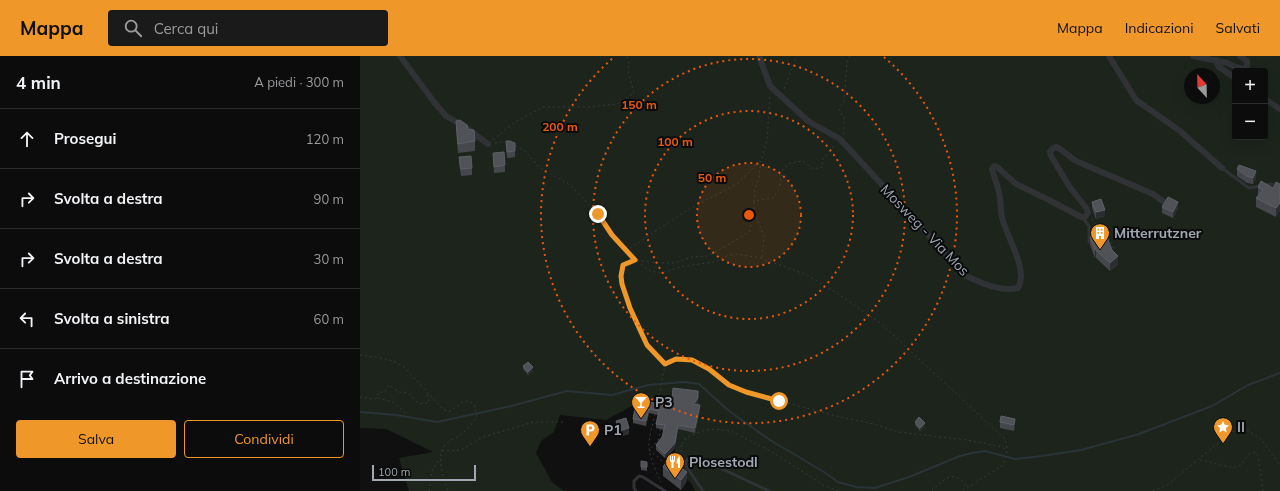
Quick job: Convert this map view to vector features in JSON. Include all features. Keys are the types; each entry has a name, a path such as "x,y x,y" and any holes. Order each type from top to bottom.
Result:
{"street":[{"path":"400,56 446,116 465,127 488,144"},
{"name":"Mosweg - Via Mos","path":"759,56 770,86 808,121 840,139 966,276 991,287 1011,289 1018,288 1021,283 1021,276 1016,255 1002,217 999,193 992,169 994,166 1016,184 1084,216"},
{"path":"1109,56 1136,100 1180,131 1222,168"},
{"path":"1193,56 1228,63 1235,67 1244,69 1247,66 1247,61 1240,56"},
{"path":"1216,60 1218,66 1232,76"},
{"path":"1268,101 1280,109"},
{"path":"1084,216 1087,209 1069,186 1051,156 1050,152 1056,147 1076,160 1153,194 1164,202"}],"lane":[{"path":"1222,168 1248,188 1272,184"},
{"path":"1084,216 1088,226 1089,242"},
{"path":"703,491 685,463 688,459 695,457 769,491"},
{"path":"636,491 634,488 634,481 639,476 663,490"}],"path":[{"path":"488,144 511,125 543,107 588,107 617,104 634,93 628,70 629,61 627,56"},
{"path":"781,97 797,56"},
{"path":"754,203 759,200 773,198 779,189 782,169 790,163 803,161 813,169 823,167 822,160 844,132 844,118 839,110 844,101 847,63 850,56"},
{"path":"663,490 649,450 649,443 665,364 647,345 630,308 622,284 621,276 623,265 635,260 657,263 674,263 692,257 708,256 732,244 749,232 754,211 755,190 759,177 761,160 768,141 770,86"},
{"path":"488,144 506,141 524,150 539,167 567,183 598,214 626,252 650,271 661,273 684,266 715,262 727,256 736,254 761,258 807,275 879,322 1005,439 1007,444 1005,461 997,470 966,487 963,491"},
{"path":"626,252 683,212 738,182 761,160"},
{"path":"754,211 764,238 761,258"},
{"path":"1084,216 1101,228 1110,240 1114,250"},
{"path":"360,355 377,357 398,363 404,367 443,409 448,412 464,401 474,404 477,416 471,425 462,434 442,448 440,457 432,471 429,491"},
{"path":"665,364 676,359 692,360 709,369 729,385 746,392 840,417 874,424 898,432 967,440 998,446 1007,450"},
{"path":"377,398 378,393 386,392 388,385 399,392 408,393 414,401 424,404 429,402 426,391"},
{"path":"360,397 372,399 377,398 393,402 405,412"},
{"path":"442,451 461,450 483,437 524,426 533,422 564,422"},
{"path":"649,450 658,441 661,429"},
{"path":"649,450 666,464 687,437 702,431 714,429 731,432 742,436 774,453 820,483 838,491"},
{"path":"1153,491 1169,484 1231,432 1246,429 1261,440 1280,465"},
{"path":"682,444 678,457 678,463 684,470 688,469"},
{"path":"1199,460 1235,467 1242,464 1249,454 1253,452 1256,453 1258,456 1263,491"},
{"path":"440,457 442,471 448,491"},
{"path":"932,491 942,480 952,477 962,481 966,487"}],"shaded area":[{"path":"360,56 1280,56 1280,491 695,491 691,483 673,466 678,429 700,410 645,399 606,420 560,415 554,432 541,441 536,453 552,482 564,491 409,491 399,458 433,452 386,429 360,428"}],"building":[{"path":"460,120 467,125 468,129 474,130 475,141 458,144 456,121"},
{"path":"506,141 515,143 515,151 507,152"},
{"path":"504,152 505,165 494,167 493,153"},
{"path":"471,156 472,168 461,169 459,157"},
{"path":"1239,165 1256,171 1253,178 1237,169"},
{"path":"1261,181 1273,188 1276,182 1280,184 1280,203 1276,208 1256,198 1263,190 1258,187"},
{"path":"1168,197 1178,202 1173,212 1162,207"},
{"path":"1101,199 1105,210 1096,212 1092,202"},
{"path":"1105,232 1112,250 1118,256 1110,263 1095,250 1090,237"},
{"path":"528,362 533,367 528,372 523,366"},
{"path":"673,388 698,391 698,398 694,404 700,405 695,428 678,425 675,443 665,454 656,445 662,437 665,425 656,424 659,411 649,409 646,421 633,419 635,408 644,401 660,404 662,398 672,399"},
{"path":"1001,416 1015,419 1014,425 1000,422"},
{"path":"919,417 925,423 920,428 915,422"},
{"path":"626,418 629,428 619,431 616,421"},
{"path":"669,458 687,472 681,480 663,467"},
{"path":"641,461 647,462 647,467 641,467"}],"waterway":[{"path":"360,412 396,415 437,422 511,406 567,391 612,395 648,385 684,382 699,384 729,411 770,440 838,482 856,487 875,488 909,477 960,456 972,453 985,451 1015,459 1042,456 1081,450 1139,434 1212,406 1248,385 1280,373"}],"place":[{"name":"Mitterrutzner","path":"1100,250"},
{"name":"P3","path":"641,419"},
{"name":"II","path":"1223,444"},
{"name":"P1","path":"590,447"},
{"name":"Plosestodl","path":"675,479"}],"route":[{"path":"598,214 612,235 626,252 635,260 623,265 621,276 622,284 630,308 647,345 665,364 676,359 692,360 709,369 729,385 746,392 779,401"}]}
